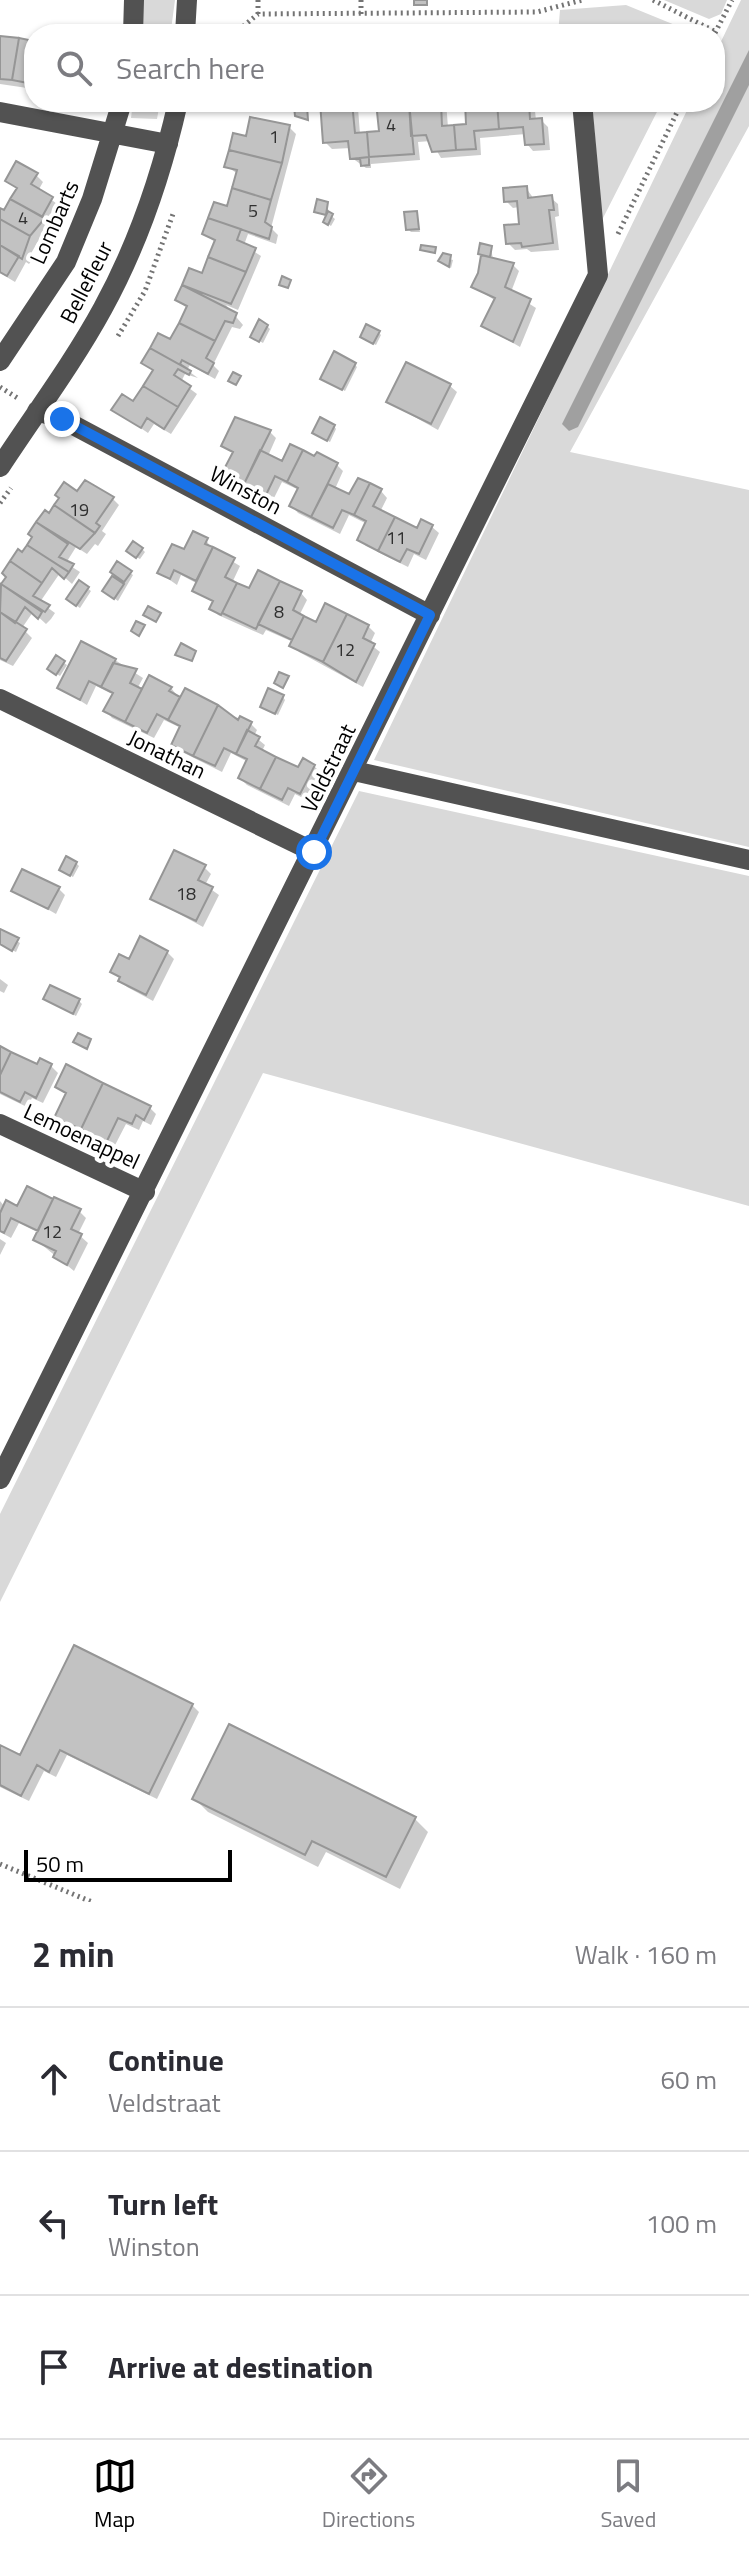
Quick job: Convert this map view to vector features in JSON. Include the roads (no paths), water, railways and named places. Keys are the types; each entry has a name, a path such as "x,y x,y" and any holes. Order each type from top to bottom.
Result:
{"street":[{"path":"133,24 134,0"},
{"path":"186,24 187,0"},
{"path":"0,112 113,137 168,144"},
{"name":"Lombarts","path":"0,361 66,262 119,112"},
{"name":"Bellefleur","path":"0,467 103,309 143,219 176,112"},
{"name":"Veldstraat","path":"0,1479 598,275 583,112"},
{"name":"Winston","path":"37,411 62,419 430,615"},
{"name":"Jonathan","path":"0,699 314,852"},
{"path":"354,771 749,860"},
{"name":"Lemoenappel","path":"0,1124 145,1192"}]}
